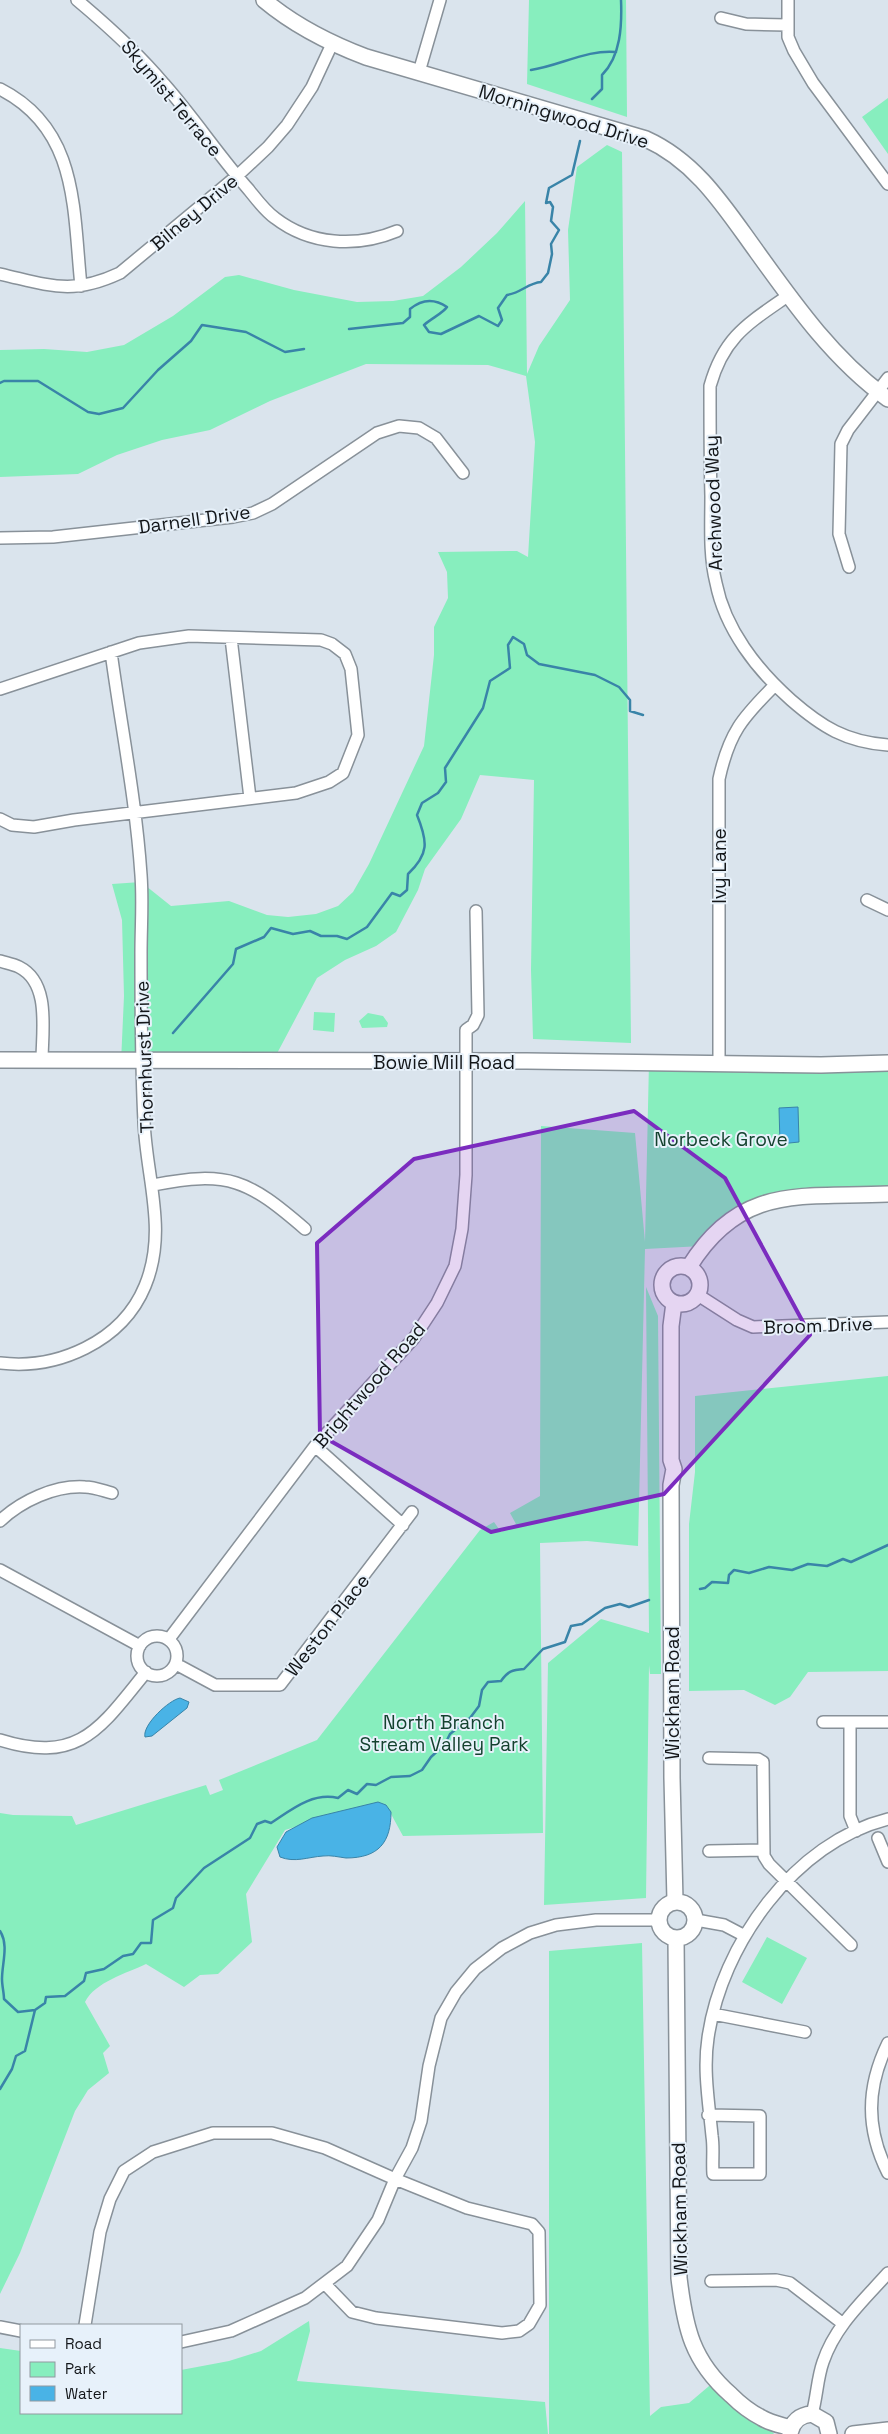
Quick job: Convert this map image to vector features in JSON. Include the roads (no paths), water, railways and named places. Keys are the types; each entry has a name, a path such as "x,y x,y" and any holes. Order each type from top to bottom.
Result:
{"street":[{"name":"Skymist Terrace","path":"77,0 120,36 164,84 237,176 273,217 287,227 310,237 327,241 352,242 368,240 397,231"},
{"name":"Morningwood Drive","path":"264,0 290,20 332,44 366,57 646,139 662,146 684,162 711,188 788,295 836,354 882,395"},
{"path":"419,72 440,0"},
{"path":"788,0 786,25 794,52 813,83 888,184"},
{"path":"721,18 746,24 786,25"},
{"name":"Bilney Drive","path":"0,274 63,288 101,282 120,273 237,176 287,125 312,87 332,44"},
{"path":"0,89 29,108 47,127 61,151 68,173 82,286"},
{"name":"Archwood Way","path":"788,295 754,320 730,342 717,362 710,386 711,548 716,584 724,611 738,638 775,685 818,723 850,739 868,744 888,745"},
{"path":"849,567 839,534 839,451 848,430 882,395 888,378"},
{"name":"Darnell Drive","path":"0,538 53,537 233,517 252,512 272,504 377,433 399,426 420,428 436,438 463,473"},
{"path":"0,689 139,643 188,636 321,640 332,644 345,654 354,682 358,735 343,773 329,782 304,791 134,812 34,827 12,825 0,819"},
{"path":"231,638 250,798"},
{"name":"Thornhurst Drive","path":"0,1363 14,1365 45,1362 76,1353 92,1344 120,1323 132,1308 145,1287 156,1253 157,1221 144,1124 141,876 112,652"},
{"name":"Ivy Lane","path":"719,1065 719,779 724,756 732,734 744,715 775,685"},
{"path":"866,900 888,910"},
{"name":"Brightwood Road","path":"169,1639 316,1446 414,1338 437,1303 455,1266 462,1229 466,1175 466,1030 473,1025 478,1015 476,911"},
{"path":"0,961 19,967 34,979 42,998 42,1061"},
{"name":"Bowie Mill Road","path":"0,1060 142,1062 640,1062 719,1065 888,1063"},
{"path":"153,1185 208,1178 234,1181 272,1201 305,1229"},
{"path":"689,1267 702,1246 723,1226 747,1209 769,1201 790,1197 888,1194"},
{"path":"677,1266 689,1267 696,1272 700,1279 698,1295 690,1302 674,1303 668,1300 662,1289 663,1277 666,1272 677,1266"},
{"name":"Broom Drive","path":"698,1295 736,1320 753,1327 888,1322"},
{"name":"Wickham Road","path":"674,1303 671,1326 671,1460 667,1465 668,1481 671,1485 672,1778 675,1901"},
{"path":"316,1446 404,1525"},
{"path":"0,1522 18,1506 44,1494 85,1487 112,1493"},
{"name":"Weston Place","path":"176,1664 215,1685 280,1685 404,1525 412,1512"},
{"path":"0,1570 140,1646"},
{"path":"161,1636 169,1639 176,1648 176,1664 164,1675 154,1675 146,1672 138,1661 140,1646 151,1637 161,1636"},
{"path":"0,1740 39,1748 62,1747 83,1739 99,1728 114,1713 146,1672"},
{"path":"823,1722 888,1722"},
{"path":"850,1722 850,1816 856,1830"},
{"path":"709,1758 758,1759 763,1762 764,1850 769,1864 851,1945"},
{"path":"708,2115 760,2116 760,2174 712,2174 712,2136 708,2115 708,2038 722,1986 745,1936 796,1869 837,1839 888,1818"},
{"path":"878,1838 888,1862"},
{"path":"709,1852 764,1850"},
{"path":"675,1901 682,1902 692,1908 696,1920 687,1935 676,1938 663,1932 658,1920 663,1907 675,1901"},
{"path":"182,2342 231,2331 305,2298 347,2266 378,2220 395,2179 412,2148 421,2121 429,2066 441,2018 456,1992 474,1969 502,1948 530,1933 556,1925 596,1920 658,1920"},
{"path":"696,1920 724,1925 745,1936"},
{"name":"Wickham Road","path":"676,1938 679,2278 684,2314 697,2356 715,2381 742,2405 762,2419 791,2431"},
{"path":"713,2014 805,2032"},
{"path":"888,2043 878,2064 870,2119 879,2155 888,2173"},
{"path":"85,2324 100,2232 110,2199 124,2171 153,2152 213,2133 272,2133 325,2148 467,2208 532,2224 539,2232 540,2305 534,2317 519,2331 502,2333 376,2318 352,2312 325,2284"},
{"path":"812,2414 822,2363 831,2341 842,2324 888,2273"},
{"path":"711,2281 776,2280 790,2283 842,2324"},
{"path":"0,2327 20,2331"},
{"path":"791,2431 799,2417 812,2414 826,2422 830,2434"},
{"path":"854,2434 888,2430"}],"water":[{"path":"798,1107 799,1142 780,1144 779,1108"},
{"path":"180,1698 189,1702 187,1708 152,1736 145,1737 148,1726 157,1714 169,1703"},
{"path":"378,1802 386,1805 391,1812 389,1832 381,1846 375,1851 367,1855 346,1858 326,1856 291,1860 280,1857 277,1847 286,1832 312,1818"}],"waterway":[{"path":"592,99 602,89 602,75 617,50 621,20 621,0"},
{"path":"531,70 584,55 616,52"},
{"path":"349,329 403,323 410,317 410,309 419,303 428,301 437,302 447,307 424,325 429,332 441,334 479,316 498,326 502,320 498,308 507,295 541,282 548,273 552,254 551,244 559,230 551,221 553,207 550,202 546,203 549,188 572,175 580,141"},
{"path":"0,383 4,381 38,381 88,412 99,414 123,408 158,370 191,341 202,325 246,332 285,352 304,349"},
{"path":"173,1033 233,964 236,949 264,937 271,928 293,934 310,931 321,936 337,936 347,939 367,927 392,893 400,896 407,890 408,874 423,854 425,840 417,815 422,803 438,793 446,782 445,768 483,708 490,681 510,668 508,645 513,637 524,644 527,655 539,664 595,675 619,687 630,700 630,711 643,715"},
{"path":"700,1589 705,1588 712,1582 728,1583 729,1575 734,1570 749,1573 769,1567 792,1570 808,1564 827,1566 843,1559 851,1562 888,1545"},
{"path":"0,1931 5,1948 2,1979 4,1999 18,2012 35,2010 45,2003 46,1997 65,1996 84,1981 86,1973 104,1969 123,1956 133,1954 141,1943 151,1943 153,1920 173,1908 176,1898 204,1868 250,1838 257,1824 265,1821 271,1823 302,1803 311,1800 328,1797 338,1798 348,1790 357,1794 367,1784 376,1785 391,1777 410,1776 422,1770 431,1757 445,1744 450,1734 470,1718 479,1706 482,1690 488,1682 501,1681 511,1672 524,1669 543,1649 565,1642 571,1626 582,1624 605,1608 620,1604 629,1607 649,1600"},
{"path":"0,2089 12,2069 16,2056 25,2051 35,2010"}],"park label":[{"name":"Norbeck Grove","path":"721,1139"},
{"name":"North Branch Stream Valley Park","path":"444,1733"}]}
